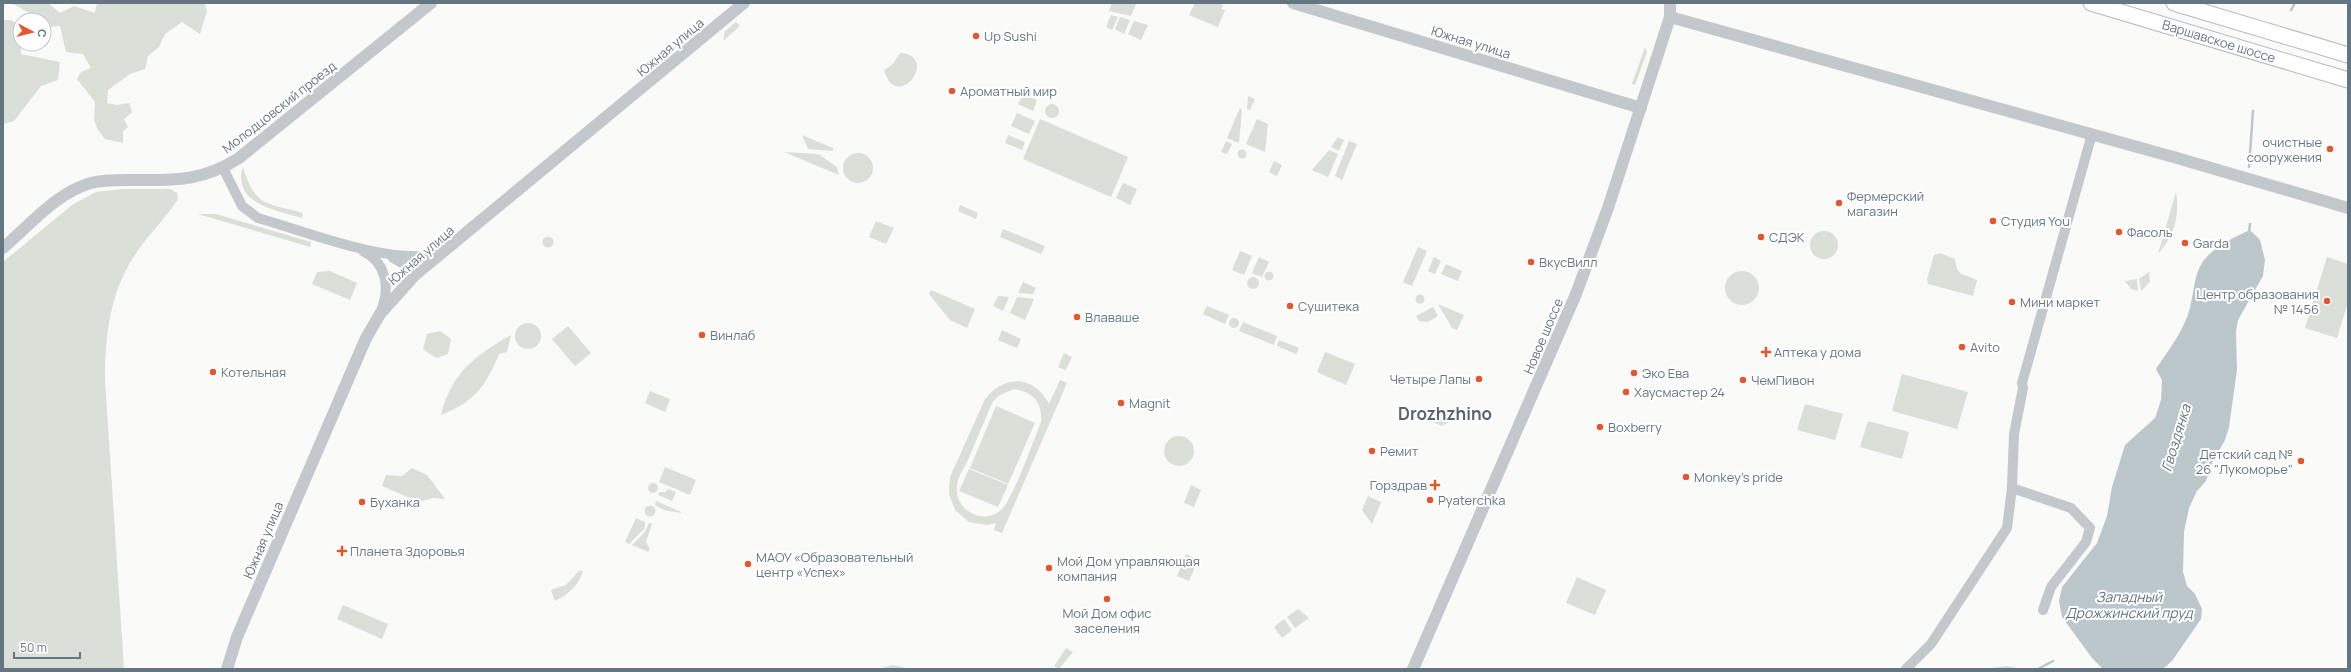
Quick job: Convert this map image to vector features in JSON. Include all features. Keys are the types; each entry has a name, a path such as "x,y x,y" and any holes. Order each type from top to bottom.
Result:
{"main road":[{"name":"Варшавское шоссе","path":"2091,3 2348,80"},
{"name":"Варшавское шоссе","path":"2174,3 2348,55"}],"street":[{"name":"Молодцовский проезд","path":"3,248 54,204 90,183 106,181 180,180 204,176 223,168 239,158 430,3"},
{"name":"Южная улица","path":"227,669 237,637 261,580 366,338 380,314 414,276 744,3"},
{"name":"Южная улица","path":"1293,3 1641,108"},
{"name":"Новое шоссе","path":"1413,669 1576,294 1608,208 1641,108 1670,17 1670,3"},
{"path":"1670,17 2092,134 2348,208"},
{"path":"1906,669 1931,644 2007,528 2012,488 2014,434 2023,388 2022,383 2092,134"},
{"path":"223,168 242,206 258,218 385,255 422,258 440,255"},
{"path":"350,245 376,261 384,275 387,285 386,299 380,314"},
{"path":"385,255 404,265 414,276"},
{"path":"2012,488 2071,508 2090,528 2086,542 2051,587 2043,610"}],"shaded area":[{"path":"11,3 48,3 60,13 74,6 95,13 97,3 205,3 207,11 200,34 182,22 165,34 159,47 148,56 145,69 130,74 108,90 107,103 117,105 129,103 132,112 124,119 128,127 123,131 123,143 105,139 98,130 94,120 95,102 77,79 81,72 91,68 83,54 66,52 60,26 52,27 52,12 28,12"},
{"path":"1112,3 1136,4 1131,16 1109,11"},
{"path":"1195,3 1217,3 1223,5 1221,9 1225,10 1218,27 1189,15"},
{"path":"1111,15 1118,17 1112,30 1106,27"},
{"path":"1120,17 1130,20 1124,34 1115,29"},
{"path":"3,20 11,20 12,52 21,52 21,54 60,62 58,80 41,86 14,121 3,124"},
{"path":"1134,21 1148,25 1141,40 1128,34"},
{"path":"736,22 740,26 723,41 725,31"},
{"path":"1645,47 1647,52 1635,85 1632,84"},
{"path":"900,53 912,56 917,63 916,71 912,79 906,85 898,87 890,82 884,70 893,64"},
{"path":"1023,94 1037,100 1033,111 1018,104"},
{"path":"1248,96 1255,99 1250,110 1247,109"},
{"path":"1049,104 1055,104 1059,108 1059,114 1055,118 1049,118 1045,114 1045,108"},
{"path":"1240,108 1242,110 1239,143 1227,138"},
{"path":"1017,113 1035,121 1029,134 1011,126"},
{"path":"1040,119 1128,157 1111,197 1023,159"},
{"path":"1257,119 1268,124 1265,152 1246,144"},
{"path":"802,135 833,148 833,151 808,149"},
{"path":"1008,135 1025,142 1022,150 1005,143"},
{"path":"1338,137 1344,140 1339,151 1331,147"},
{"path":"1226,141 1232,144 1227,154 1221,152"},
{"path":"1349,141 1357,144 1342,180 1335,176"},
{"path":"1240,150 1244,150 1246,154 1244,158 1240,158 1238,156 1238,152"},
{"path":"1329,150 1338,154 1328,177 1312,170"},
{"path":"784,152 818,154 837,167 839,175"},
{"path":"858,153 864,154 872,162 872,174 864,182 858,183 852,182 844,174 843,168 844,162 852,154"},
{"path":"1274,161 1282,165 1277,176 1269,172"},
{"path":"243,167 252,190 258,196 271,205 303,213 302,218 269,208 250,197 244,189 241,179"},
{"path":"1123,183 1137,189 1130,205 1116,198"},
{"path":"122,189 170,189 177,193 178,199 142,245 128,267 115,297 106,346 105,380 124,669 3,669 3,262 72,205 96,192"},
{"path":"2176,192 2177,209 2172,233 2158,254"},
{"path":"960,205 978,213 976,219 958,211"},
{"path":"198,214 216,214 311,242 310,247"},
{"path":"876,221 894,228 886,244 869,237"},
{"path":"1003,229 1045,246 1041,254 1000,237"},
{"path":"1824,231 1834,235 1838,245 1834,255 1824,259 1814,255 1810,245 1814,235"},
{"path":"546,237 550,237 552,238 552,246 546,247 543,244 543,240"},
{"path":"1418,247 1427,251 1412,286 1403,282"},
{"path":"1240,251 1252,256 1244,275 1232,270"},
{"path":"1940,253 1955,259 1957,269 1961,274 1977,280 1973,296 1928,284 1927,279 1934,255"},
{"path":"1259,257 1269,262 1262,277 1252,273"},
{"path":"1434,257 1441,261 1435,274 1428,271"},
{"path":"2327,257 2348,264 2348,302 2337,338 2305,328"},
{"path":"1446,264 1462,271 1458,281 1441,274"},
{"path":"330,271 357,283 350,300 312,284 317,272"},
{"path":"1269,271 1274,276 1269,281 1264,276"},
{"path":"1739,271 1745,271 1754,276 1758,282 1758,294 1754,300 1745,305 1739,305 1730,300 1725,291 1725,285 1730,276"},
{"path":"2149,272 2150,282 2141,291 2139,279"},
{"path":"1251,277 1255,277 1259,283 1255,289 1251,289 1247,285 1247,281"},
{"path":"2137,279 2138,291 2131,289 2125,281"},
{"path":"1023,282 1036,288 1033,294 1018,293"},
{"path":"931,290 975,309 967,328 950,320 929,294"},
{"path":"1418,295 1422,295 1424,299 1422,303 1418,303 1416,301 1416,297"},
{"path":"998,296 1009,297 1003,311 993,306"},
{"path":"1017,297 1034,299 1025,320 1010,313"},
{"path":"1438,304 1464,315 1457,330 1452,328"},
{"path":"1207,306 1229,315 1225,324 1203,314"},
{"path":"1433,307 1438,316 1428,322 1419,321 1416,316"},
{"path":"1232,318 1236,318 1238,319 1238,327 1232,328 1229,325 1229,321"},
{"path":"1243,322 1277,336 1274,345 1239,331"},
{"path":"528,323 537,327 541,336 537,345 528,349 519,345 515,336 519,327"},
{"path":"568,326 591,353 575,366 552,339"},
{"path":"1002,330 1021,339 1017,348 998,340"},
{"path":"440,331 451,339 448,354 436,358 423,349 427,334"},
{"path":"511,335 507,352 499,354 489,375 478,392 462,404 441,415 446,400 458,376 486,350"},
{"path":"1279,340 1299,348 1296,354 1277,346"},
{"path":"1325,352 1355,364 1346,385 1317,372"},
{"path":"1064,353 1072,357 1066,370 1058,367"},
{"path":"1902,374 1968,392 1957,429 1892,411"},
{"path":"1060,380 1067,383 1002,533 994,530 996,523 987,525 969,522 955,510 949,494 950,477 985,399 1001,385 1019,381 1035,387 1043,394 1049,404","holes":["1014,389 1021,390 1031,396 1038,404 1041,422 1020,475 1006,504 999,512 991,516 974,514 967,510 957,495 957,485 961,472 968,460 992,403 998,396"]},
{"path":"650,391 670,399 665,412 645,403"},
{"path":"1805,404 1843,414 1835,440 1797,430"},
{"path":"996,406 1035,423 1008,484 970,468"},
{"path":"1434,407 1458,417 1442,426 1428,420"},
{"path":"1868,421 1909,432 1902,459 1860,447"},
{"path":"1179,436 1190,440 1194,451 1190,462 1179,466 1168,462 1164,451 1168,440"},
{"path":"665,467 696,480 690,495 659,482"},
{"path":"412,468 427,475 445,499 433,498 419,502 382,486 386,475 402,476"},
{"path":"969,469 1008,485 998,507 959,491"},
{"path":"651,483 655,483 658,488 655,493 651,493 648,490 648,486"},
{"path":"1191,485 1201,490 1194,507 1184,503"},
{"path":"668,489 676,492 672,501 658,495 659,492 665,492"},
{"path":"1368,496 1381,502 1372,524 1362,510"},
{"path":"656,501 681,513 664,510 655,505"},
{"path":"650,505 654,507 656,511 654,515 650,517 646,515 644,511 646,507"},
{"path":"636,518 645,522 645,528 629,544 625,542"},
{"path":"649,523 652,524 646,542 650,549 648,552 632,545 645,532"},
{"path":"1186,554 1198,560 1189,581 1177,576"},
{"path":"579,571 583,571 576,585 569,593 555,601 551,590 566,585"},
{"path":"1577,577 1606,590 1595,615 1566,603"},
{"path":"343,605 388,624 382,639 337,619"},
{"path":"1298,609 1309,618 1295,628 1287,617"},
{"path":"1284,619 1292,630 1282,638 1274,627"},
{"path":"1066,648 1073,652 1059,669 1054,666"},
{"path":"893,665 910,669 878,669"},
{"path":"2007,666 2022,669 1981,669"}],"water":[{"name":"Западный Дрожжинский пруд","path":"2250,230 2260,240 2265,260 2263,276 2238,320 2236,331 2237,370 2229,427 2225,440 2213,461 2206,481 2197,491 2189,508 2184,532 2183,572 2187,586 2195,594 2202,609 2201,619 2172,661 2163,669 2103,669 2092,658 2062,617 2059,601 2062,587 2097,543 2107,516 2112,487 2125,445 2155,418 2161,400 2162,380 2156,369 2175,340 2188,316 2198,271 2213,251 2235,237"}],"waterway":[{"name":"Гвоздянка","path":"2291,10 2295,3"},
{"name":"Гвоздянка","path":"2249,167 2253,111"},
{"name":"Гвоздянка","path":"2249,232 2250,224"},
{"name":"Гвоздянка","path":"2038,669 2053,661"}],"place":[{"name":"Up Sushi","path":"976,36"},
{"name":"Ароматный мир","path":"952,91"},
{"name":"очистные сооружения","path":"2330,149"},
{"name":"Фермерский магазин","path":"1839,203"},
{"name":"Студия You","path":"1993,221"},
{"name":"Фасоль","path":"2119,232"},
{"name":"СДЭК","path":"1761,237"},
{"name":"Garda","path":"2185,243"},
{"name":"ВкусВилл","path":"1531,262"},
{"name":"Центр образования № 1456","path":"2327,301"},
{"name":"Мини маркет","path":"2012,302"},
{"name":"Сушитека","path":"1290,306"},
{"name":"Влаваше","path":"1077,317"},
{"name":"Винлаб","path":"702,335"},
{"name":"Avito","path":"1962,347"},
{"name":"Аптека у дома","path":"1766,352"},
{"name":"Котельная","path":"213,372"},
{"name":"Эко Ева","path":"1634,373"},
{"name":"Четыре Лапы","path":"1479,379"},
{"name":"ЧемПивон","path":"1743,380"},
{"name":"Хаусмастер 24","path":"1626,392"},
{"name":"Magnit","path":"1121,403"},
{"name":"Boxberry","path":"1600,427"},
{"name":"Ремит","path":"1372,451"},
{"name":"Детский сад № 26 \"Лукоморье\"","path":"2301,461"},
{"name":"Monkey’s pride","path":"1686,477"},
{"name":"Горздрав","path":"1435,485"},
{"name":"Pyaterchka","path":"1430,500"},
{"name":"Буханка","path":"362,502"},
{"name":"Планета Здоровья","path":"342,551"},
{"name":"МАОУ «Образовательный центр «Успех»","path":"748,564"},
{"name":"Мой Дом управляющая компания","path":"1049,568"},
{"name":"Мой Дом офис заселения","path":"1107,599"}],"district":[{"name":"Drozhzhino","path":"1445,414"}]}
